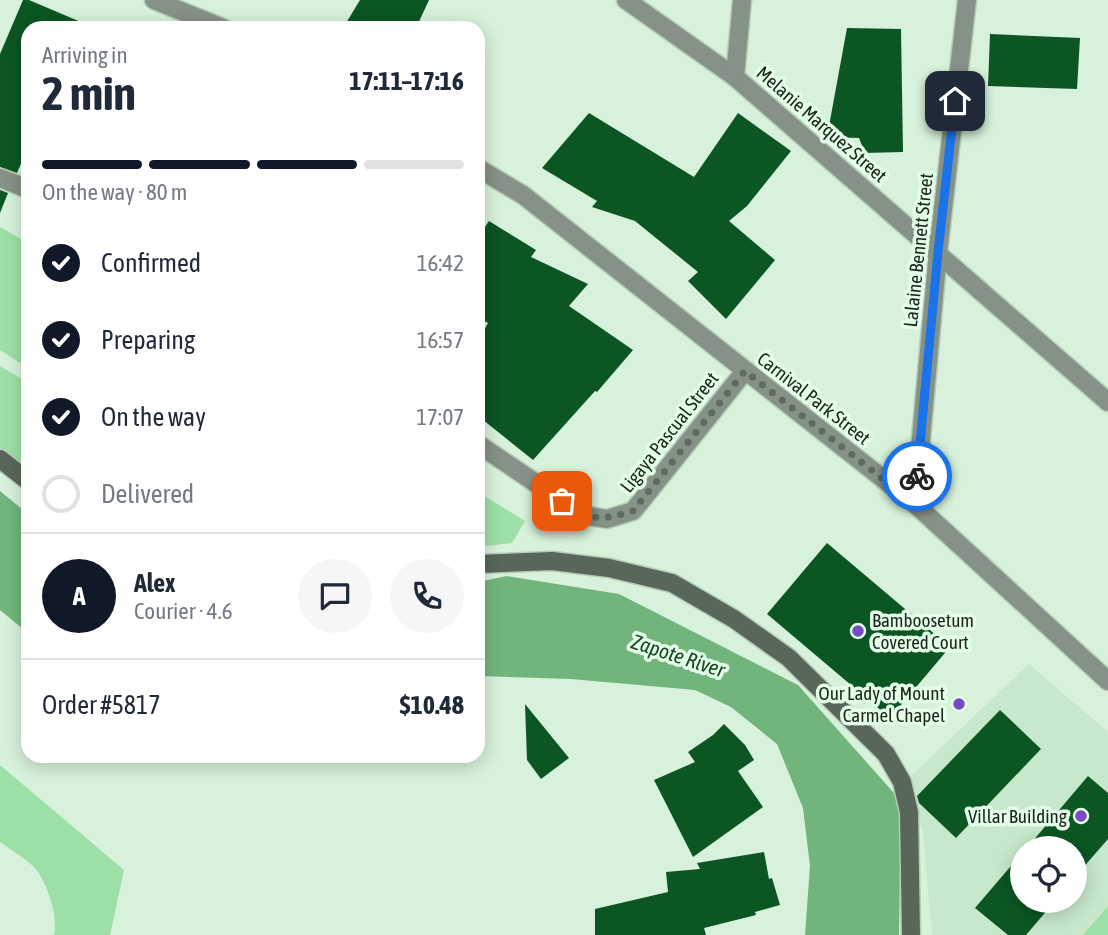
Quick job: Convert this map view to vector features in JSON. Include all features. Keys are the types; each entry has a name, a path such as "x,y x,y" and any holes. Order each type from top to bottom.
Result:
{"main road":[{"path":"0,459 21,476"},
{"path":"485,564 552,561 609,568 671,583 734,618 789,658 886,754 902,782 909,812 911,935"}],"street":[{"path":"154,0 206,21"},
{"name":"Melanie Marquez Street","path":"626,0 735,77 1108,402"},
{"path":"735,77 742,0"},
{"name":"Lalaine Bennett Street","path":"915,504 938,252 967,0"},
{"name":"Carnival Park Street","path":"485,172 523,195 915,504 1108,681"},
{"path":"0,178 21,186"},
{"name":"Ligaya Pascual Street","path":"485,449 583,515 607,519 633,511 745,371"}],"shaded area":[{"path":"0,227 21,239 21,364 0,350"},
{"path":"0,366 21,379 21,462 0,448"},
{"path":"485,496 525,521 512,543 485,546"},
{"path":"1029,664 1108,732 1108,935 932,935 923,833 910,777"},
{"path":"0,765 124,870 110,935 54,935 53,909 38,872 0,842"},
{"path":"1108,906 1108,935 1083,935"}],"water":[{"path":"0,491 21,508 21,627 0,610"},
{"name":"Zapote River","path":"507,576 619,594 798,685 901,801 899,935 805,935 810,866 803,808 777,744 731,707 695,690 571,679 485,676 485,581"}],"building":[{"path":"23,0 29,0 78,21 21,21 21,164 17,173 0,167 0,54"},
{"path":"360,0 429,0 419,21 347,21"},
{"path":"847,28 901,29 903,152 865,153 859,138 827,137"},
{"path":"990,34 1080,38 1077,89 988,86"},
{"path":"589,113 694,177 738,113 791,151 747,206 729,221 775,260 726,319 688,281 698,272 635,221 592,207 597,201 542,168"},
{"path":"0,190 8,193 0,213"},
{"path":"489,221 536,250 531,257 588,284 569,306 633,350 533,460 485,422 485,328 488,323 485,321 485,227"},
{"name":"Bamboosetum Covered Court","path":"827,543 950,647 890,718 767,614"},
{"path":"525,704 569,758 541,779 527,760"},
{"path":"1000,710 1041,749 956,838 919,803 917,796"},
{"path":"724,724 745,745 754,760 738,771 763,807 693,857 654,780 695,762 688,752"},
{"name":"Villar Building","path":"1088,776 1108,793 1108,839 1087,863 1087,836 1037,836"},
{"path":"764,852 769,879 772,878 780,905 755,912 756,915 704,928 706,935 595,935 595,909 668,892 666,872 700,869 697,863"},
{"name":"Villar Building","path":"1010,867 1010,913 1045,913 1026,935 1008,935 975,908"}],"way so far":[{"path":"562,501 583,515 607,519 633,511 745,371 915,504 917,476"}],"place":[{"name":"Bamboosetum Covered Court","path":"858,631"},
{"name":"Our Lady of Mount Carmel Chapel","path":"959,704"},
{"name":"Villar Building","path":"1081,816"}],"route":[{"path":"917,476 955,101"}]}
